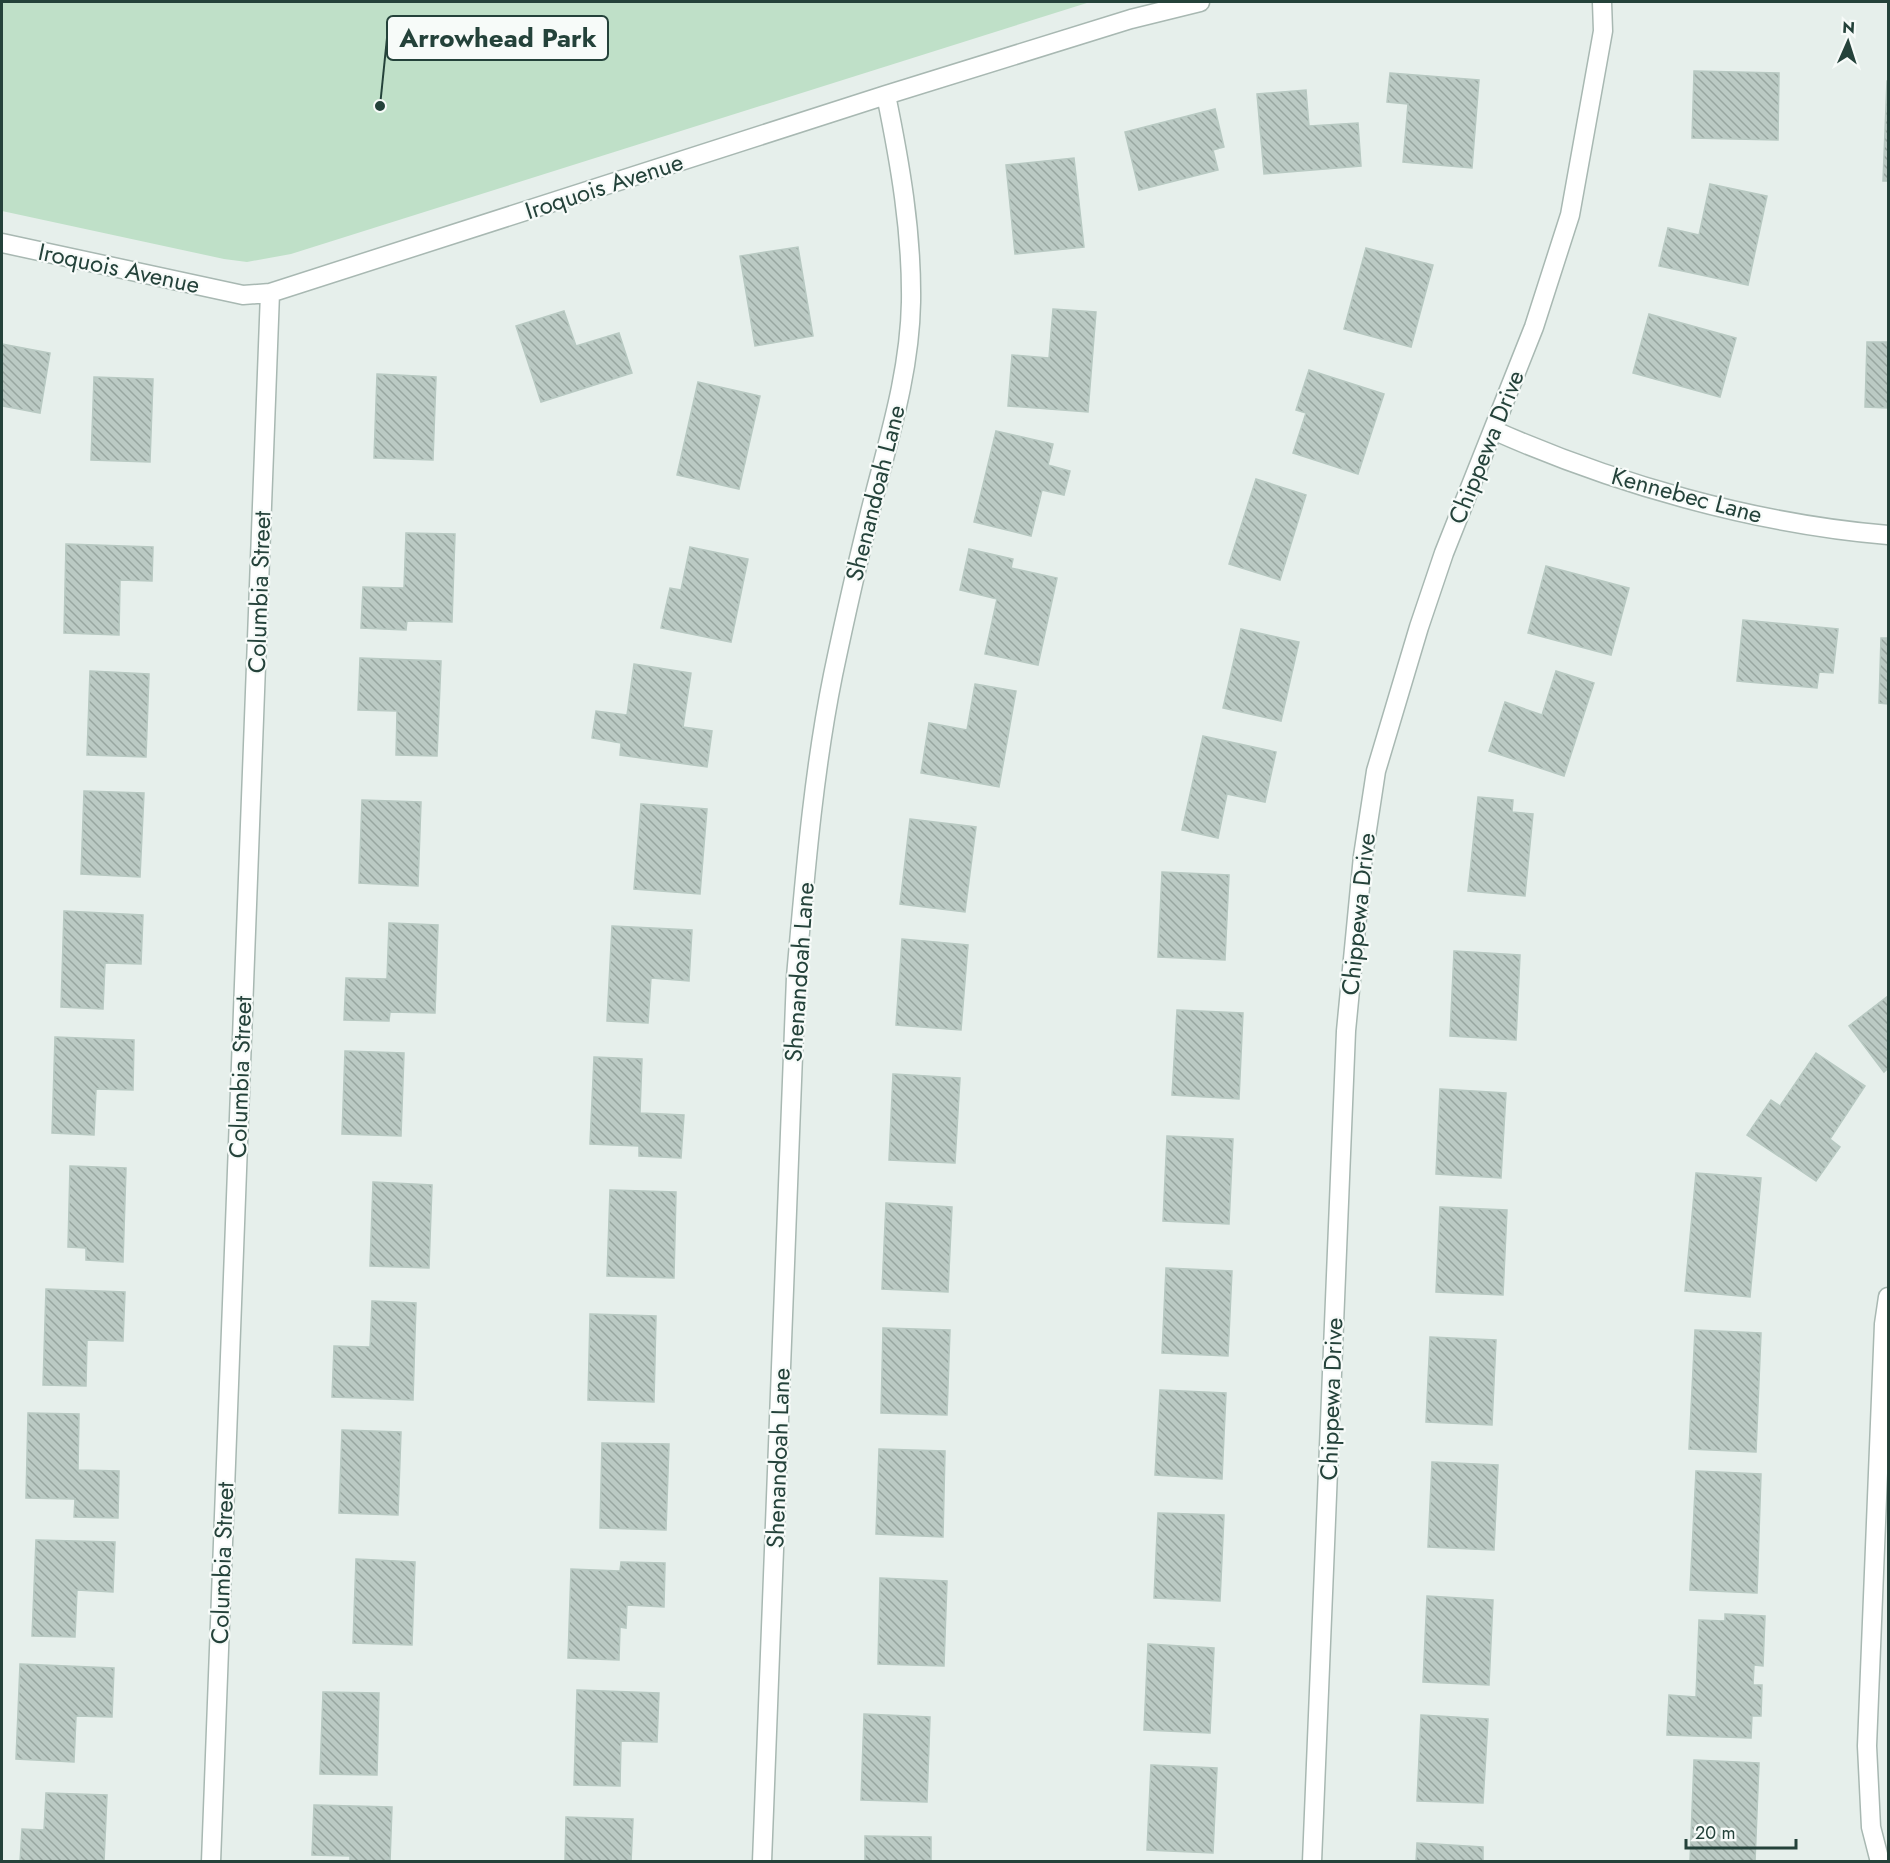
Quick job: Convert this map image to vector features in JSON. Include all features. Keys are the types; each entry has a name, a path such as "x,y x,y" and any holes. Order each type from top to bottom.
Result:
{"street":[{"name":"Iroquois Avenue","path":"2,243 243,295 270,293 886,95 1131,19 1200,2"},
{"name":"Chippewa Drive","path":"1312,1862 1346,1031 1363,856 1376,771 1419,627 1444,553 1534,327 1570,215 1603,31 1602,2"},
{"name":"Shenandoah Lane","path":"762,1862 796,977 805,873 833,677 906,361 911,303 909,231 886,95"},
{"name":"Columbia Street","path":"211,1862 270,293"},
{"name":"Kennebec Lane","path":"1493,430 1552,457 1687,498 1783,520 1888,535"},
{"path":"1880,1862 1871,1827 1868,1746 1884,1336 1888,1297"}],"green space":[{"path":"2,2 1090,2 291,254 247,262 2,211"}],"building":[{"path":"1694,71 1779,73 1778,140 1692,138"},
{"path":"1390,73 1479,80 1472,168 1403,162 1408,104 1387,102"},
{"path":"1887,81 1888,181 1883,181"},
{"path":"1306,90 1309,126 1358,123 1361,166 1264,174 1257,94"},
{"path":"1215,109 1224,147 1213,150 1218,170 1139,190 1125,132"},
{"path":"1074,158 1084,247 1015,254 1006,165"},
{"path":"1710,184 1767,196 1748,285 1659,266 1668,228 1699,235"},
{"path":"798,247 813,336 755,346 740,256"},
{"path":"1366,248 1433,265 1411,347 1344,329"},
{"path":"1053,309 1096,312 1088,412 1008,406 1012,355 1049,358"},
{"path":"564,311 576,346 619,333 632,373 541,402 516,326"},
{"path":"1649,314 1736,338 1720,397 1633,373"},
{"path":"1867,342 1888,342 1888,408 1865,407"},
{"path":"2,344 50,353 40,413 2,406"},
{"path":"1309,370 1384,394 1358,474 1293,453 1306,413 1296,410"},
{"path":"377,374 436,377 433,460 374,458"},
{"path":"94,377 153,379 150,462 91,460"},
{"path":"698,382 760,396 739,489 677,475"},
{"path":"996,431 1053,444 1048,465 1070,471 1064,495 1042,490 1031,536 974,522"},
{"path":"1256,479 1306,495 1280,580 1229,564"},
{"path":"406,533 455,534 452,622 407,621 406,630 361,628 363,587 404,588"},
{"path":"66,544 153,547 152,581 120,580 119,635 64,633"},
{"path":"690,547 748,559 731,642 661,628 670,588 681,590"},
{"path":"969,549 1013,559 1011,568 1057,578 1038,665 985,654 997,599 960,590"},
{"path":"1546,566 1629,588 1611,655 1528,633"},
{"path":"1743,620 1838,629 1833,673 1819,672 1817,688 1737,681"},
{"path":"1241,629 1299,642 1281,721 1223,708"},
{"path":"1881,638 1888,638 1888,704 1879,703"},
{"path":"360,658 441,661 437,756 396,755 397,711 358,710"},
{"path":"634,664 691,673 683,727 712,731 707,767 620,755 621,743 592,738 596,711 627,715"},
{"path":"90,671 149,674 146,757 87,755"},
{"path":"1556,671 1594,683 1564,776 1489,751 1505,702 1542,715"},
{"path":"975,684 1016,691 999,787 921,773 929,723 967,730"},
{"path":"1203,736 1276,752 1265,802 1227,794 1218,838 1182,830"},
{"path":"84,791 144,793 140,877 81,874"},
{"path":"1478,797 1513,800 1512,812 1533,814 1525,896 1468,891"},
{"path":"362,800 421,802 418,886 359,883"},
{"path":"641,804 707,809 700,894 634,889"},
{"path":"910,819 976,827 965,912 900,904"},
{"path":"1162,872 1229,875 1225,960 1158,957"},
{"path":"64,911 143,915 141,964 105,963 103,1009 61,1007"},
{"path":"389,923 438,925 435,1013 390,1012 389,1021 344,1020 346,978 387,979"},
{"path":"612,926 692,930 689,981 651,978 648,1023 607,1021"},
{"path":"902,939 968,945 961,1030 896,1025"},
{"path":"1454,951 1520,955 1516,1040 1450,1036"},
{"path":"1888,996 1888,1068 1884,1072 1849,1026"},
{"path":"1177,1010 1243,1013 1239,1099 1172,1095"},
{"path":"55,1037 134,1040 133,1090 96,1089 94,1135 52,1133"},
{"path":"345,1051 404,1053 401,1136 342,1134"},
{"path":"1816,1053 1865,1086 1830,1139 1840,1147 1816,1181 1747,1135 1771,1100 1780,1106"},
{"path":"594,1057 642,1059 640,1113 684,1115 681,1158 639,1156 639,1146 590,1144"},
{"path":"893,1074 960,1078 955,1163 889,1160"},
{"path":"1440,1089 1506,1093 1501,1178 1436,1174"},
{"path":"1167,1136 1233,1139 1229,1224 1163,1221"},
{"path":"70,1166 126,1168 123,1262 86,1260 86,1248 68,1247"},
{"path":"1696,1173 1761,1178 1750,1297 1685,1291"},
{"path":"373,1182 432,1185 429,1268 370,1266"},
{"path":"610,1190 676,1192 674,1278 607,1276"},
{"path":"886,1203 952,1207 948,1292 882,1289"},
{"path":"1440,1207 1507,1210 1503,1295 1436,1292"},
{"path":"1166,1268 1232,1271 1228,1356 1162,1353"},
{"path":"46,1289 125,1292 123,1341 87,1340 86,1386 43,1385"},
{"path":"372,1301 416,1303 413,1400 332,1397 334,1346 370,1347"},
{"path":"590,1314 656,1316 654,1402 588,1400"},
{"path":"883,1328 950,1330 947,1415 881,1413"},
{"path":"1695,1330 1761,1333 1756,1452 1689,1449"},
{"path":"1430,1337 1496,1340 1492,1425 1426,1422"},
{"path":"1160,1390 1226,1393 1222,1479 1155,1475"},
{"path":"28,1413 79,1414 78,1470 119,1471 118,1518 74,1517 75,1499 26,1498"},
{"path":"342,1430 401,1432 398,1515 339,1513"},
{"path":"602,1443 669,1444 666,1530 600,1528"},
{"path":"879,1449 945,1451 943,1537 876,1534"},
{"path":"1432,1462 1498,1465 1494,1550 1428,1547"},
{"path":"1696,1471 1761,1474 1757,1593 1690,1590"},
{"path":"1158,1513 1224,1515 1220,1601 1154,1598"},
{"path":"36,1540 115,1542 113,1592 77,1590 75,1637 32,1636"},
{"path":"356,1559 415,1562 412,1645 353,1643"},
{"path":"621,1562 665,1563 664,1607 627,1605 626,1628 620,1627 619,1660 568,1658 571,1569 620,1571"},
{"path":"880,1578 947,1581 944,1666 878,1664"},
{"path":"1427,1596 1493,1600 1489,1685 1423,1682"},
{"path":"1725,1614 1765,1616 1763,1666 1754,1665 1753,1685 1762,1685 1761,1716 1752,1716 1751,1738 1667,1735 1669,1695 1696,1697 1699,1620 1725,1621"},
{"path":"1148,1644 1214,1648 1210,1733 1144,1730"},
{"path":"20,1664 114,1668 112,1717 76,1716 74,1762 16,1759"},
{"path":"577,1690 659,1693 657,1742 621,1741 620,1786 574,1785"},
{"path":"323,1692 379,1693 377,1775 320,1774"},
{"path":"864,1714 930,1717 927,1802 861,1800"},
{"path":"1421,1715 1488,1719 1483,1803 1417,1801"},
{"path":"1694,1760 1759,1763 1755,1862 1690,1862"},
{"path":"1151,1765 1217,1768 1213,1853 1147,1850"},
{"path":"46,1793 107,1795 104,1862 20,1862 22,1829 44,1830"},
{"path":"314,1805 392,1807 390,1862 350,1862 350,1856 312,1855"},
{"path":"566,1817 633,1819 631,1862 565,1862"},
{"path":"865,1836 931,1837 931,1862 865,1862"},
{"path":"1417,1843 1483,1847 1483,1862 1416,1862"}],"place":[{"name":"Arrowhead Park","path":"380,106"}]}
